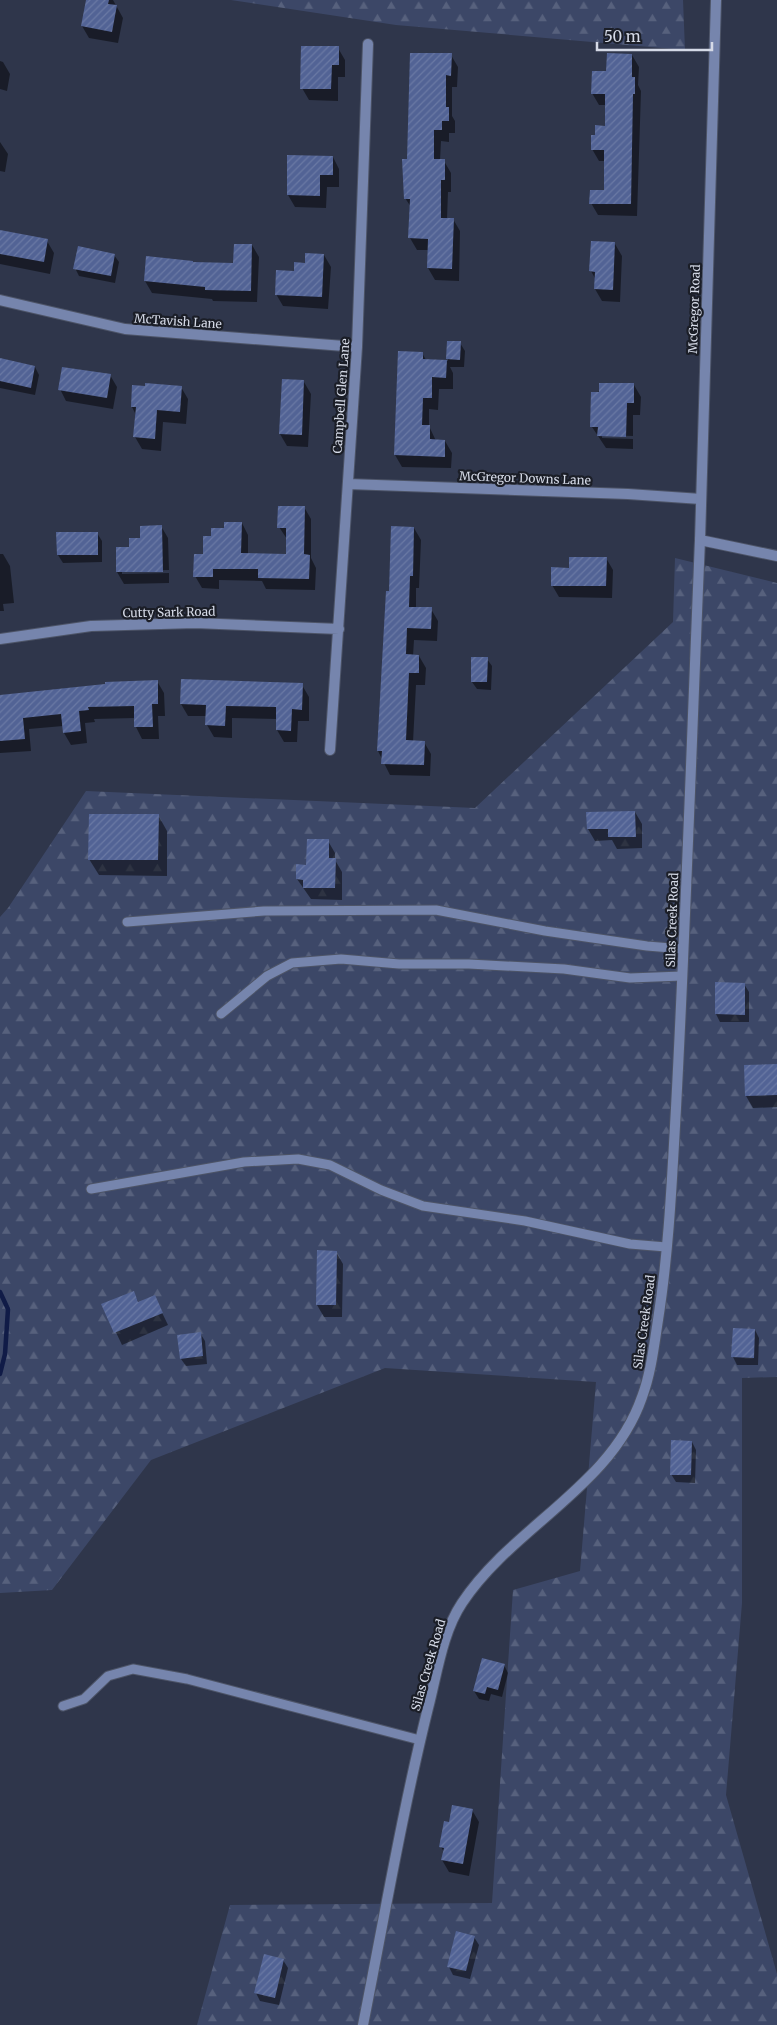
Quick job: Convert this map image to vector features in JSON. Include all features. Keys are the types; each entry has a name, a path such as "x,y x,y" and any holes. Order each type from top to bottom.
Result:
{"street":[{"name":"McGregor Road","path":"700,540 716,0"},
{"name":"Campbell Glen Lane","path":"330,750 357,347 368,44"},
{"name":"McTavish Lane","path":"0,300 125,329 357,347"},
{"name":"McGregor Downs Lane","path":"348,484 701,498"},
{"path":"700,540 777,556"},
{"name":"Silas Creek Road","path":"363,2025 420,1740 453,1619 477,1584 516,1543 565,1502 594,1472 621,1439 636,1415 651,1369 666,1247 682,976 700,540"},
{"name":"Cutty Sark Road","path":"0,640 91,626 185,623 339,629"}],"lane":[{"path":"127,922 264,911 436,910 545,931 647,946 683,949"},
{"path":"221,1014 267,976 292,963 341,959 399,964 469,964 564,969 630,978 682,976"},
{"path":"91,1189 244,1162 298,1159 330,1165 382,1190 423,1206 525,1221 630,1244 666,1247"},
{"path":"63,1706 84,1699 108,1676 133,1669 187,1679 420,1740"}],"green space":[{"path":"231,0 683,0 685,50 396,25"},
{"path":"675,558 777,583 777,1377 742,1378 742,1603 726,1795 777,1974 777,2025 197,2025 230,1905 492,1903 513,1590 580,1571 596,1382 385,1368 151,1460 52,1590 0,1593 0,917 8,908 86,791 475,808 673,622"}],"building":[{"path":"86,0 109,0 108,4 117,5 112,32 81,26"},
{"path":"301,46 339,46 339,65 332,65 331,89 300,89"},
{"path":"410,53 452,53 451,76 446,75 446,107 449,107 449,121 442,121 442,130 434,130 434,159 445,159 445,180 441,180 441,218 454,218 452,269 427,268 428,239 408,238 410,199 404,199 402,159 407,159"},
{"path":"607,53 632,54 632,77 635,77 635,94 633,94 631,204 589,204 590,190 604,190 604,150 591,150 591,135 595,135 595,125 605,126 605,94 591,94 592,71 606,71"},
{"path":"287,155 333,156 333,175 320,175 320,196 287,195"},
{"path":"0,230 48,239 44,262 0,254"},
{"path":"591,241 615,242 613,290 594,289 595,272 589,271"},
{"path":"234,244 252,244 251,291 205,290 205,287 144,281 146,256 193,262 233,263"},
{"path":"78,246 115,254 111,276 73,269"},
{"path":"305,253 324,254 322,297 275,295 276,270 294,271 294,262 305,263"},
{"path":"447,341 461,341 460,360 446,359"},
{"path":"398,351 423,352 423,359 447,360 446,378 432,377 432,398 423,398 422,425 430,425 430,439 445,440 445,457 394,455"},
{"path":"0,358 35,366 31,388 0,381"},
{"path":"62,367 111,374 107,398 58,390"},
{"path":"282,379 304,380 302,435 279,434"},
{"path":"145,383 182,386 180,412 157,410 155,439 133,437 136,407 131,407 132,385 145,386"},
{"path":"599,383 634,383 634,403 627,403 626,437 597,436 598,427 590,427 591,392 599,392"},
{"path":"278,506 305,506 304,554 310,555 309,579 258,578 258,569 213,569 213,577 193,577 194,554 203,554 203,536 211,536 211,528 224,528 224,522 242,522 241,553 286,554 286,528 277,528"},
{"path":"162,525 163,572 116,572 116,547 129,547 129,538 140,538 140,526"},
{"path":"391,526 414,527 413,576 410,576 409,607 432,607 431,629 407,628 406,654 419,655 419,673 409,673 406,740 425,741 424,765 381,764 382,751 377,751 386,591 389,591"},
{"path":"56,532 98,532 98,555 57,555"},
{"path":"569,557 607,557 606,586 551,586 551,567 569,568"},
{"path":"471,657 488,657 487,682 471,682"},
{"path":"181,679 303,683 302,710 292,709 291,731 276,730 276,707 226,706 225,726 205,725 206,705 180,704"},
{"path":"158,680 158,704 152,704 153,727 134,727 134,706 88,707 89,710 79,711 81,731 63,733 61,714 23,718 25,739 0,741 0,695 105,684 105,682"},
{"path":"635,811 636,837 608,837 608,829 587,829 586,812"},
{"path":"89,814 159,814 158,860 88,860"},
{"path":"307,839 329,839 329,858 336,858 335,888 303,888 303,880 296,879 296,864 306,865"},
{"path":"715,982 745,983 745,1015 715,1014"},
{"path":"777,1064 777,1095 745,1096 744,1065"},
{"path":"317,1250 337,1251 336,1305 316,1305"},
{"path":"134,1291 138,1302 155,1295 163,1313 114,1333 101,1304"},
{"path":"733,1328 755,1329 754,1358 731,1357"},
{"path":"201,1332 203,1356 180,1359 177,1335"},
{"path":"671,1440 692,1441 691,1475 670,1475"},
{"path":"482,1658 505,1664 498,1690 487,1687 485,1694 473,1691"},
{"path":"452,1805 473,1809 463,1864 441,1860 444,1848 439,1847 444,1821 449,1822"},
{"path":"456,1931 475,1936 466,1971 447,1967"},
{"path":"264,1954 284,1959 275,1998 254,1993"}],"waterway":[{"path":"0,1292 8,1309 5,1354 0,1374"}]}
